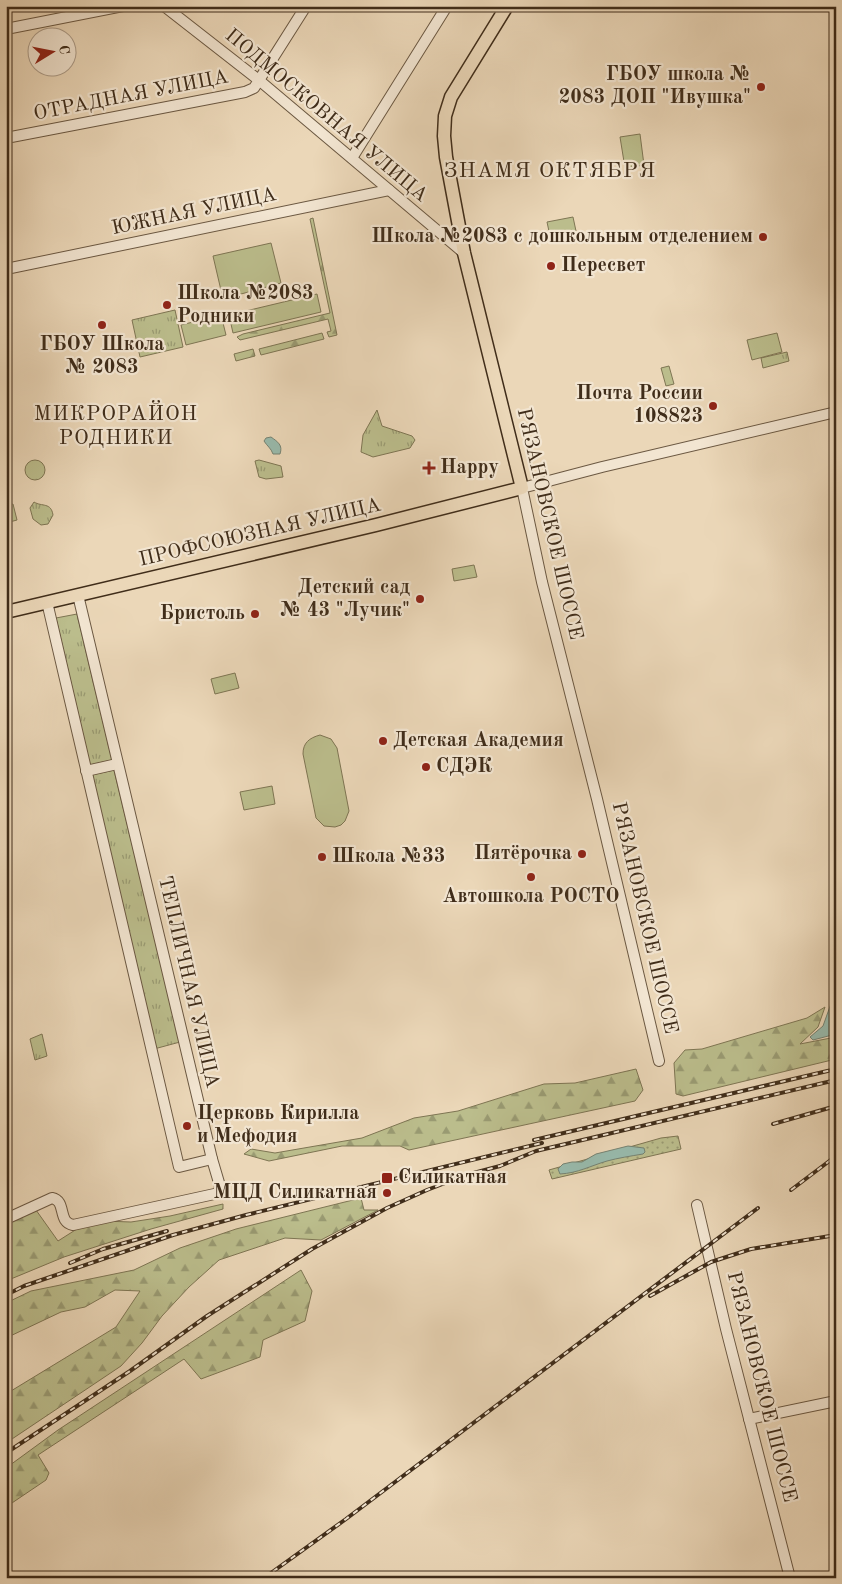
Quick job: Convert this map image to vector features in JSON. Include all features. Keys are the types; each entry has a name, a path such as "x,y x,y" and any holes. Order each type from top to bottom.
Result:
{"main road":[{"name":"РЯЗАНОВСКОЕ ШОССЕ","path":"507,6 451,97 445,116 446,157 464,253 522,488"},
{"name":"ПРОФСОЮЗНАЯ УЛИЦА","path":"6,612 376,525 522,488"}],"street":[{"path":"6,29 123,6"},
{"name":"ПОДМОСКОВНАЯ УЛИЦА","path":"164,6 260,81 464,253"},
{"name":"ОТРАДНАЯ УЛИЦА","path":"6,138 245,92 254,88 260,81 306,6"},
{"path":"352,158 447,6"},
{"name":"ЮЖНАЯ УЛИЦА","path":"6,269 389,190"},
{"path":"522,488 610,465 836,412"},
{"name":"РЯЗАНОВСКОЕ ШОССЕ","path":"522,488 542,582 597,799 659,1062"},
{"name":"ТЕПЛИЧНАЯ УЛИЦА","path":"6,1219 52,1198 57,1199 60,1203 64,1221 73,1225 219,1193 220,1186 117,764 78,595"},
{"path":"47,602 179,1167 212,1159"},
{"path":"86,771 117,764"},
{"name":"РЯЗАНОВСКОЕ ШОССЕ","path":"697,1205 790,1578"},
{"path":"749,1419 836,1401"}],"green space":[{"path":"640,134 644,165 625,168 620,137"},
{"path":"573,217 576,231 550,236 547,222"},
{"path":"313,218 337,335 329,337 327,332 331,331 328,319 240,340 237,337 243,334 330,313 310,219"},
{"path":"271,243 281,283 223,299 213,256"},
{"path":"317,294 321,312 233,333 229,315"},
{"path":"175,310 183,347 140,357 132,320"},
{"path":"221,315 226,335 186,345 181,325"},
{"path":"322,333 324,339 261,355 259,349"},
{"path":"777,333 782,352 752,360 747,340"},
{"path":"253,349 255,356 236,361 234,354"},
{"path":"787,352 789,361 763,368 761,358"},
{"path":"669,366 674,384 666,386 661,368"},
{"path":"377,410 382,426 412,436 415,440 410,448 373,457 361,452 363,435"},
{"path":"35,460 42,463 45,470 42,477 35,480 28,477 25,470 28,463"},
{"path":"259,460 281,466 283,477 266,479 259,477 255,461"},
{"path":"34,502 48,506 52,511 53,515 48,524 41,525 33,519 30,508"},
{"path":"13,504 17,520 6,523 6,505"},
{"path":"474,565 477,577 454,581 452,569"},
{"path":"77,614 112,760 90,765 56,618"},
{"path":"235,673 239,688 215,694 211,679"},
{"path":"320,735 331,739 337,748 349,811 345,821 335,827 324,826 316,818 303,754 307,741"},
{"path":"114,770 180,1042 154,1049 92,775"},
{"path":"272,786 275,804 244,810 240,792"},
{"path":"825,1007 818,1027 800,1044 836,1037 836,1059 683,1096 676,1094 674,1063 685,1050 702,1049 807,1018"},
{"path":"42,1034 47,1056 35,1060 30,1039"},
{"path":"636,1069 643,1090 635,1101 409,1150 400,1146 342,1146 269,1161 244,1154 251,1149 275,1153 362,1138 414,1118 458,1111 544,1084 575,1083"},
{"path":"678,1136 681,1149 552,1179 549,1170 661,1138"},
{"path":"361,1198 364,1210 378,1210 321,1240 285,1238 219,1260 189,1287 162,1316 142,1343 121,1366 6,1443 6,1394 116,1327 140,1291 115,1290 85,1307 61,1312 6,1338 6,1303 31,1291 134,1270 180,1248 236,1229"},
{"path":"223,1204 223,1209 151,1229 64,1257 6,1281 6,1222 36,1210 58,1241 80,1227 103,1221 131,1222 170,1216"},
{"path":"301,1270 312,1291 305,1321 263,1340 260,1357 201,1379 184,1359 38,1455 49,1473 46,1480 6,1507 6,1468 58,1430"}],"shaded area":[{"path":"271,437 278,442 280,454 273,454 264,441 266,438"},
{"path":"833,998 836,998 836,1034 813,1040 810,1037 823,1026"},
{"path":"628,1146 644,1148 645,1152 573,1172 560,1174 558,1169 563,1164 582,1162 596,1154"}],"railway":[{"path":"534,1140 836,1069"},
{"path":"6,1453 130,1371 207,1316 312,1249 387,1208 427,1190 466,1175 500,1166 536,1151 836,1080"},
{"path":"773,1124 836,1106"},
{"path":"6,1295 24,1286 173,1235 246,1215 542,1143"},
{"path":"791,1190 836,1156"},
{"path":"264,1578 346,1519 758,1208"},
{"path":"70,1263 103,1249 167,1231"},
{"path":"650,1296 711,1262 751,1249 836,1235"}],"place":[{"name":"ГБОУ школа № 2083 ДОП \"Ивушка\"","path":"761,87"},
{"name":"Школа №2083 с дошкольным отделением","path":"763,237"},
{"name":"Пересвет","path":"551,266"},
{"name":"Школа №2083 Родники","path":"167,305"},
{"name":"ГБОУ Школа № 2083","path":"102,325"},
{"name":"Почта России 108823","path":"713,406"},
{"name":"Happy","path":"429,468"},
{"name":"Детский сад № 43 \"Лучик\"","path":"420,599"},
{"name":"Бристоль","path":"255,614"},
{"name":"Детская Академия","path":"383,741"},
{"name":"СДЭК","path":"426,767"},
{"name":"Пятёрочка","path":"582,854"},
{"name":"Школа №33","path":"322,857"},
{"name":"Автошкола РОСТО","path":"531,877"},
{"name":"Церковь Кирилла и Мефодия","path":"187,1126"},
{"name":"Силикатная","path":"387,1178"},
{"name":"МЦД Силикатная","path":"387,1193"}],"district":[{"name":"ЗНАМЯ ОКТЯБРЯ","path":"550,171"},
{"name":"МИКРОРАЙОН РОДНИКИ","path":"116,426"}]}
